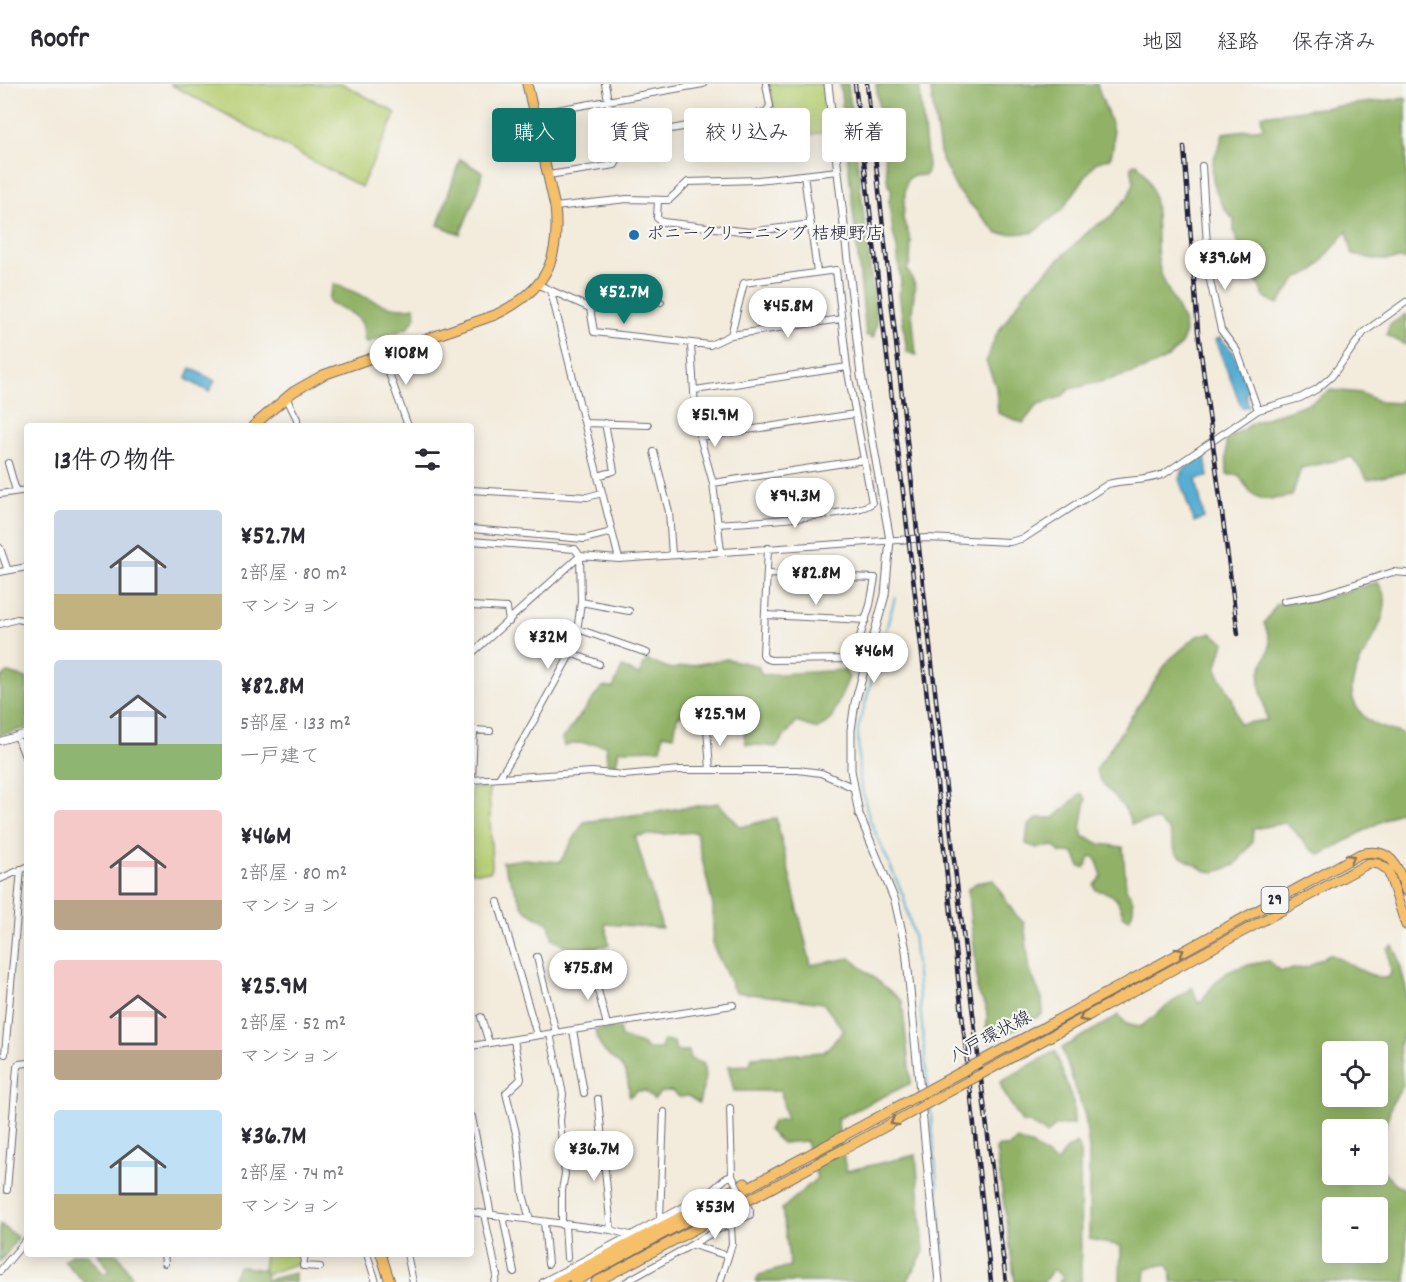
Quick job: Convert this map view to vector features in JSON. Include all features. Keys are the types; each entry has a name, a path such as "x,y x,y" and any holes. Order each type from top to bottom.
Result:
{"main road":[{"path":"527,84 533,108"},
{"path":"256,423 286,397 323,375 495,315 514,306 539,285 547,272 556,244 555,207 545,162"},
{"name":"八戸環状線","path":"596,1282 857,1142 1360,854 1374,850 1386,855 1395,863 1406,891"},
{"name":"八戸環状線","path":"574,1282 812,1152 1370,863 1379,864 1388,870 1406,925"},
{"name":"29","path":"556,1282 726,1192 812,1152"},
{"name":"29","path":"609,1282 735,1212 804,1170"},
{"path":"382,1257 390,1282"}],"street":[{"path":"605,84 609,108"},
{"path":"566,108 668,87 703,84"},
{"path":"672,129 766,112 770,106 766,84"},
{"path":"828,84 861,375 890,540 885,595 853,721 850,750 859,814 895,901 906,950 939,1282"},
{"path":"548,175 615,165 616,162"},
{"path":"1202,166 1209,276 1221,330 1237,351 1258,410"},
{"path":"555,207 627,199 669,200 688,182 747,181 838,171"},
{"path":"804,175 817,272"},
{"path":"658,200 657,218 663,222 750,232 811,224"},
{"path":"719,524 868,507 872,503 847,367 836,270 744,283 731,336"},
{"path":"661,302 604,282 600,284 590,308 594,332 691,345 710,345 731,336 841,319"},
{"path":"539,285 590,308"},
{"path":"551,292 619,560"},
{"path":"474,651 580,556 619,560 890,540 949,537 1010,542 1024,538 1108,484 1122,480 1154,479 1258,410 1300,398 1317,389 1332,376 1364,332 1406,302"},
{"path":"691,345 700,437 713,483 721,551"},
{"path":"382,354 407,423"},
{"path":"695,390 847,367"},
{"path":"286,397 297,423"},
{"path":"700,437 855,414"},
{"path":"585,423 648,424"},
{"path":"598,476 614,471 605,423"},
{"path":"654,452 669,512 672,555"},
{"path":"713,483 864,460"},
{"path":"8,463 16,491"},
{"path":"0,494 24,490"},
{"path":"474,490 587,497 602,493"},
{"path":"474,529 584,539 612,532"},
{"path":"474,541 575,549 580,556 578,628 571,653 522,742 499,778"},
{"path":"0,548 7,568"},
{"path":"767,574 875,578 866,620 853,658 771,660 763,654 768,548"},
{"path":"0,572 7,568 24,567"},
{"path":"1284,601 1320,595 1392,572 1406,573"},
{"path":"580,602 629,611"},
{"path":"474,606 507,608 509,622"},
{"path":"765,615 866,620"},
{"path":"0,624 24,621"},
{"path":"578,628 647,653"},
{"path":"571,653 599,664"},
{"path":"707,727 710,770"},
{"path":"474,730 490,731"},
{"path":"0,741 24,734"},
{"path":"17,736 24,754"},
{"path":"474,780 592,771 624,775 710,770 798,770 821,773 854,788"},
{"path":"0,879 24,868"},
{"path":"5,1054 24,868"},
{"path":"498,902 537,1035"},
{"path":"537,957 563,1094 560,1121 565,1174 562,1190 563,1225 567,1258"},
{"path":"593,971 607,1025"},
{"path":"474,1046 733,1005"},
{"path":"481,1017 489,1043"},
{"path":"573,1030 584,1093"},
{"path":"514,1040 521,1078 508,1089 506,1097 517,1137 523,1194 530,1220"},
{"path":"8,1190 17,1067 24,1063"},
{"path":"598,1099 611,1230"},
{"path":"626,1282 639,1279 721,1228 744,1220 750,1215 734,1178 730,1108"},
{"path":"660,1219 664,1112"},
{"path":"474,1127 491,1215"},
{"path":"543,1282 708,1194 726,1178 734,1178"},
{"path":"474,1212 611,1230 630,1235"},
{"path":"484,1214 497,1275 495,1282"},
{"path":"503,1216 514,1272"},
{"path":"544,1222 548,1264"},
{"path":"720,1282 733,1235 731,1225"},
{"path":"0,1271 24,1243"},
{"path":"693,1245 728,1256"},
{"path":"164,1257 165,1263"},
{"path":"304,1257 303,1266 320,1267"},
{"path":"368,1257 376,1282"},
{"path":"408,1257 412,1282"}],"green space":[{"path":"170,84 343,84 396,113 361,187"},
{"path":"769,84 823,84 826,108 822,108 822,132 810,135 810,108 773,108"},
{"path":"840,84 848,84 851,108 842,108"},
{"path":"876,84 919,84 928,166 926,175 911,176 906,182 903,219 911,241 910,263 907,269 915,285 912,312 916,355 907,352 899,293 901,283 897,248 889,201 892,190 888,185 885,162 906,162 906,108 879,108"},
{"path":"933,84 1097,84 1113,129 1113,148 1110,158 1095,163 1062,210 1032,233 998,234 957,190 941,158 931,92"},
{"path":"1406,98 1406,259 1381,260 1353,255 1347,231 1314,271 1297,278 1278,304 1264,297 1234,233 1234,220 1224,208 1216,192 1213,167 1223,133 1263,128 1261,115"},
{"path":"460,159 482,172 478,191 460,234 438,225"},
{"path":"848,162 857,162 877,324 873,338 866,335"},
{"path":"1137,163 1151,186 1154,197 1159,267 1183,321 1184,337 1176,350 1162,361 1123,376 1070,389 1061,397 1037,405 1023,423 998,413 996,387 986,361 996,335 1027,290 1092,228 1109,218 1128,197 1134,183 1131,166"},
{"path":"334,284 393,307 415,307 416,316 408,328 366,343 360,320 330,303 329,298"},
{"path":"1406,314 1406,345 1386,335 1390,325"},
{"path":"1331,390 1361,393 1380,402 1398,403 1406,396 1406,472 1368,480 1352,457 1301,468 1292,496 1273,499 1254,495 1239,475 1227,475 1226,440 1255,422 1312,402"},
{"path":"1378,582 1385,597 1383,615 1360,662 1354,678 1352,693 1357,708 1371,722 1406,735 1406,811 1396,813 1321,855 1309,847 1285,823 1253,829 1252,843 1235,865 1216,872 1206,871 1176,854 1169,831 1157,820 1131,824 1125,809 1103,784 1096,770 1168,661 1197,636 1211,633 1224,642 1216,670 1232,698 1239,724 1267,720 1259,678 1270,646 1264,623 1277,604 1324,598"},
{"path":"727,659 758,666 762,675 844,670 849,677 831,720 817,729 796,722 776,747 746,744 741,719 729,707 708,713 697,704 677,718 674,736 663,734 661,749 619,750 616,765 607,763 606,745 577,743 564,746 562,739 602,687 613,688 622,667 639,675 646,660 671,669"},
{"path":"8,673 24,677 24,729 0,735 0,678"},
{"path":"474,788 489,788 492,868 490,872 474,872"},
{"path":"1081,793 1086,799 1081,829 1083,836 1100,844 1123,847 1126,889 1133,903 1133,911 1129,919 1123,915 1114,897 1096,890 1094,885 1102,876 1096,858 1091,856 1085,868 1080,867 1074,853 1060,853 1055,846 1037,848 1026,844 1028,826 1038,818 1054,818"},
{"path":"718,803 741,827 776,818 811,965 850,958 902,1001 911,1083 837,1119 846,1171 916,1155 924,1251 907,1282 756,1282 759,1275 790,1266 782,1209 817,1178 806,1141 782,1143 768,1130 773,1121 786,1119 781,1091 734,1091 728,1066 750,1065 752,1057 824,1052 844,1031 823,1003 735,992 713,946 713,906 696,832 635,836 662,928 605,924 609,945 575,950 553,940 549,924 524,909 502,862 524,859 560,862 584,822"},
{"path":"993,880 1014,913 1024,923 1030,971 1042,999 1043,1014 989,1043 985,1035 987,1012 977,992 968,889 976,883"},
{"path":"1393,946 1398,956 1406,989 1406,1029 1399,1045 1403,1086 1392,1103 1388,1119 1322,1119 1322,1185 1388,1185 1388,1177 1406,1190 1406,1282 1171,1282 1172,1273 1167,1264 1146,1268 1145,1282 1120,1282 1121,1246 1089,1239 1089,1150 1085,1116 1062,1048 1119,1015 1126,1024 1140,1027 1192,987 1199,1004 1221,977 1235,969 1255,963 1269,961 1281,971 1308,967 1329,954 1371,975 1388,978 1391,973 1388,949"},
{"path":"619,1028 621,1037 644,1045 645,1049 661,1049 663,1041 674,1042 676,1051 689,1051 690,1059 704,1064 705,1080 699,1103 688,1096 679,1097 671,1091 661,1092 654,1099 645,1091 637,1091 629,1097 625,1072 604,1051 595,1030"},
{"path":"1055,1051 1073,1102 1074,1124 1055,1126 1047,1134 1030,1123 1022,1123 1000,1082"},
{"path":"1017,1140 1033,1146 1057,1163 1067,1149 1077,1143 1080,1148 1081,1282 1059,1282 1063,1276 1053,1269 1044,1282 1015,1282 996,1149 999,1146 1008,1147"},
{"path":"0,1224 18,1238 0,1262"},
{"path":"69,1257 90,1257 104,1274 110,1270 100,1257 120,1257 135,1282 84,1282 64,1261"},
{"path":"265,1257 302,1257 301,1262 262,1276"},
{"path":"238,1266 264,1270 267,1280 295,1273 295,1282 231,1282"}],"water":[{"path":"1220,338 1233,352 1249,392 1245,393 1249,406 1242,408 1215,340"},
{"path":"191,368 215,381 209,392 186,379"},
{"path":"1205,455 1208,477 1196,479 1204,518 1194,522 1179,479 1183,470"}],"waterway":[{"path":"895,598 858,729 859,776 869,818 903,895 913,934 928,1087"},
{"path":"930,1104 946,1282"}],"railway":[{"path":"855,84 934,756 991,1282"},
{"path":"867,84 954,860 1006,1282"},
{"path":"1184,147 1198,331 1238,634"}],"place":[{"name":"ポニークリーニング 桔梗野店","path":"634,235"}]}
